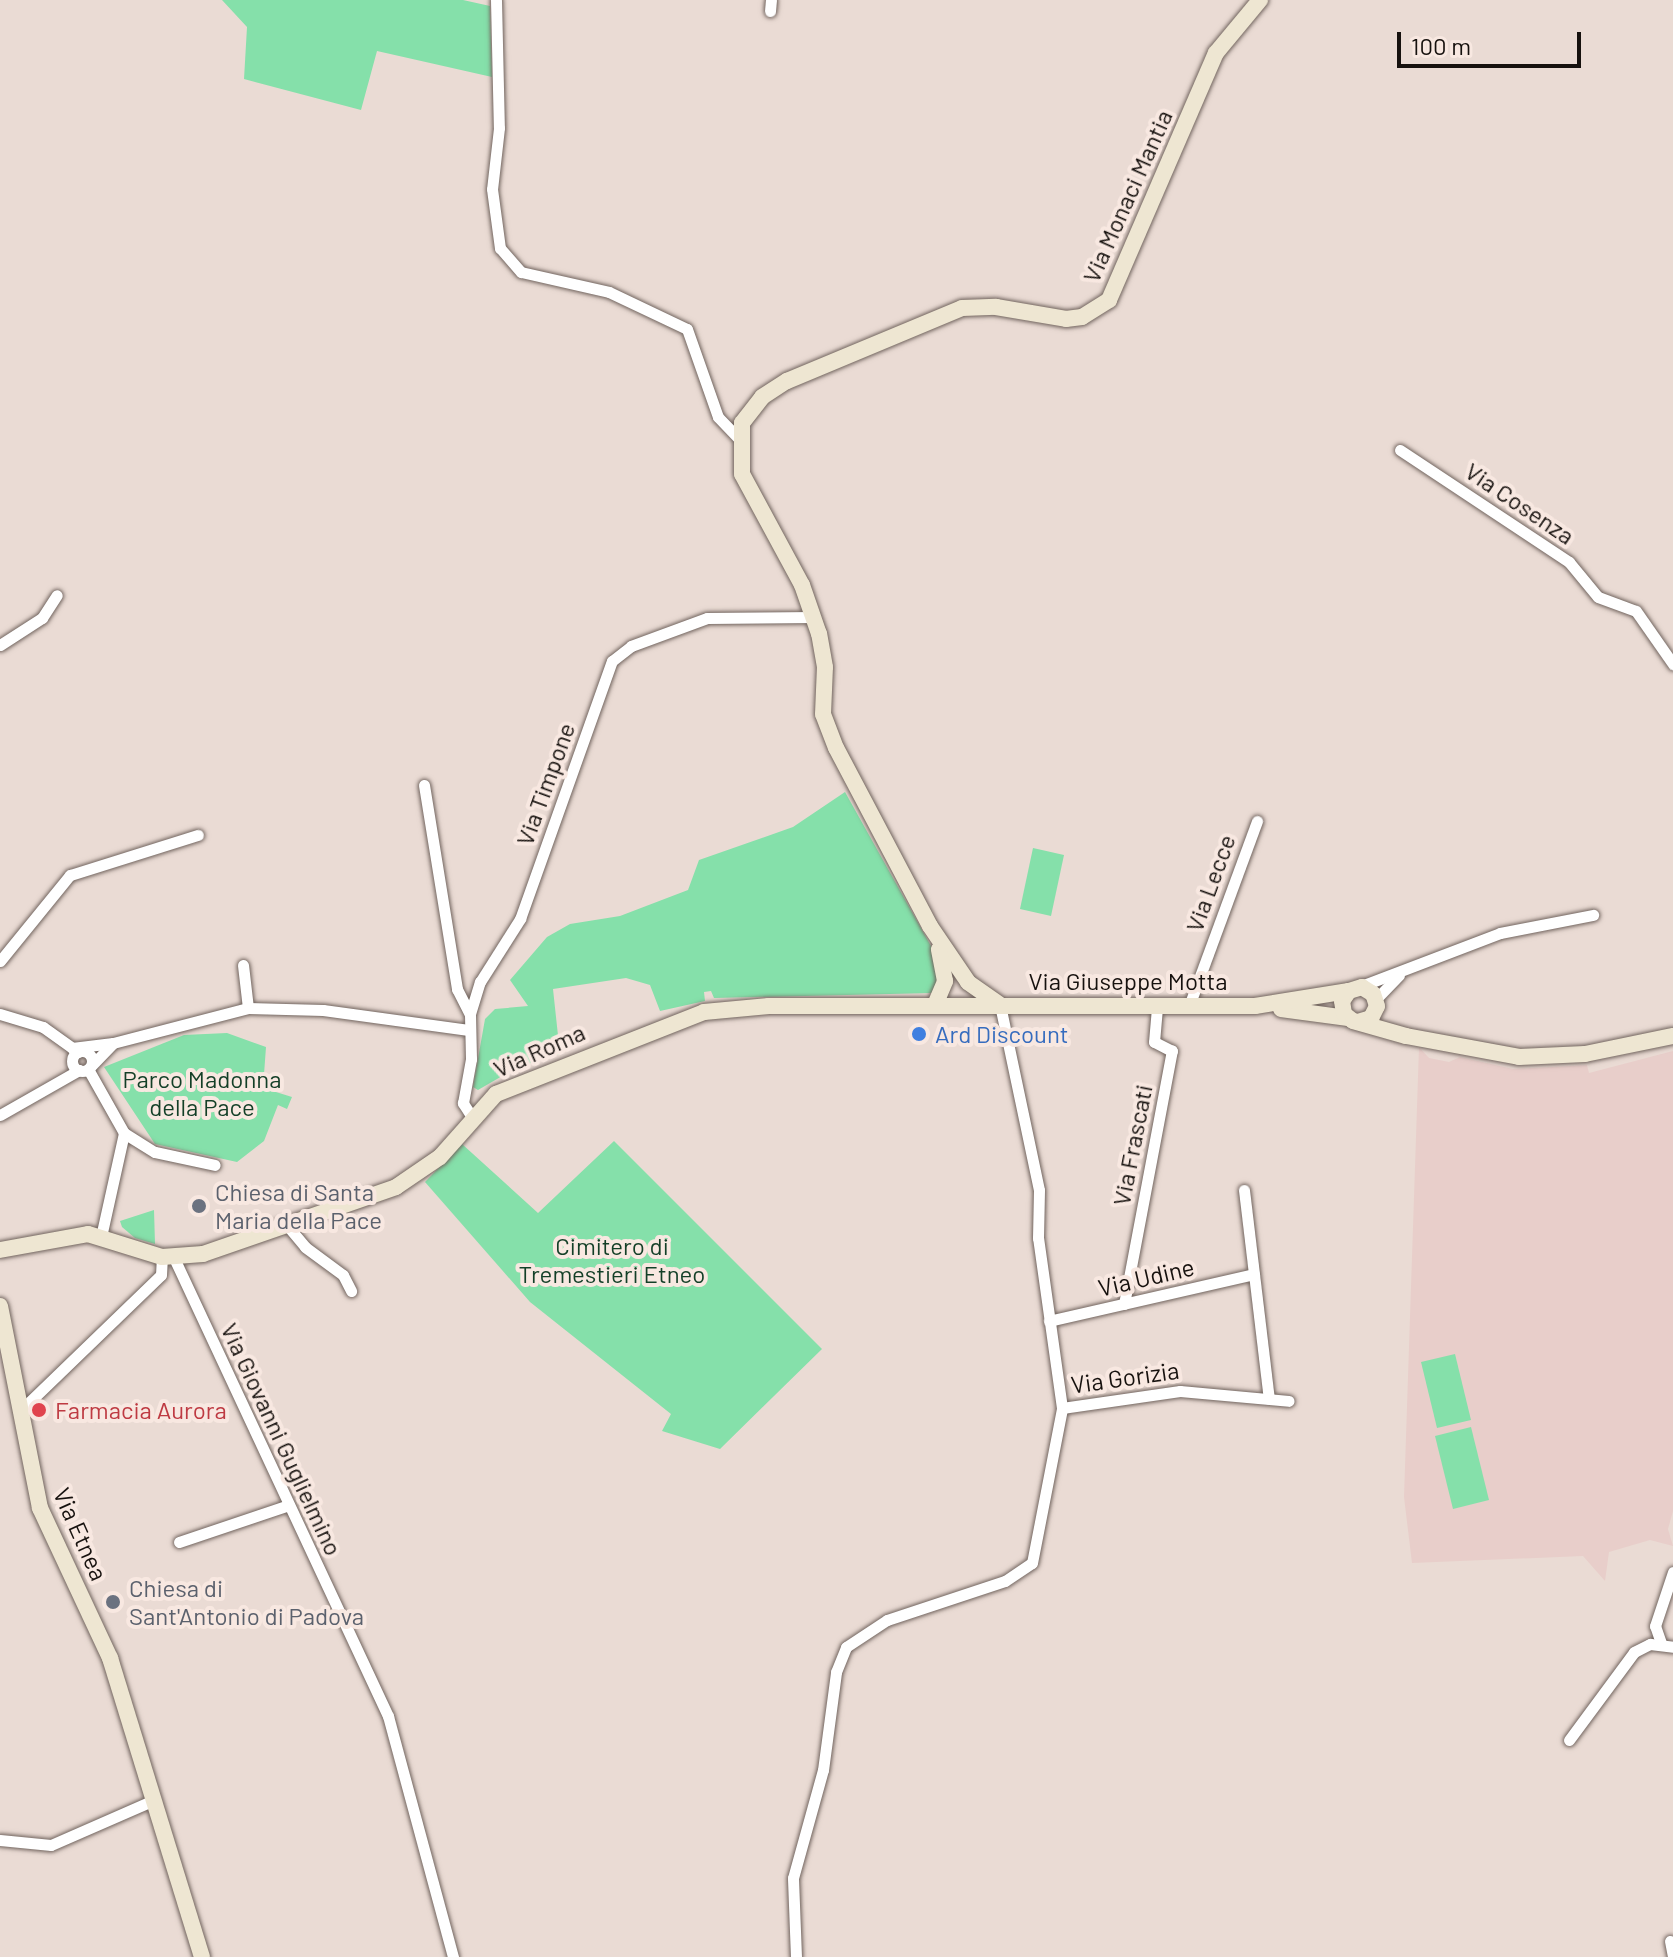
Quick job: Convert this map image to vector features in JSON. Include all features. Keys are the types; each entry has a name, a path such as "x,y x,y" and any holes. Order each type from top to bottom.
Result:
{"main road":[{"name":"Via Monaci Mantia","path":"739,439 750,410 773,389 942,315 979,305 1066,319 1082,317 1109,300 1216,53 1260,0"},
{"path":"739,439 742,474 814,617 824,651 822,700 829,733 930,926 968,982 1000,1005"},
{"path":"930,926 962,1005"},
{"path":"935,1005 943,989 944,966"},
{"path":"962,1005 968,982"},
{"path":"1352,989 1342,1001 1353,1020"},
{"path":"1255,1006 1352,989 1368,990 1392,1024 1440,1040"},
{"path":"1353,1020 1371,1018 1376,1003"},
{"name":"Via Giuseppe Motta","path":"1000,1005 1255,1006"},
{"name":"Via Roma","path":"0,1250 67,1236 101,1237 168,1257 203,1254 413,1178 440,1157 472,1117 517,1082 704,1012 769,1006 1000,1005"},
{"path":"1255,1006 1353,1020 1519,1057 1547,1057 1673,1036"},
{"name":"Via Etnea","path":"0,1306 40,1508 110,1658 202,1957"}],"street":[{"path":"496,0 499,128 492,189 500,248 521,272 609,292 687,329 718,417 739,439"},
{"name":"Via Cosenza","path":"1400,450 1569,562 1598,597 1636,611 1673,664"},
{"path":"0,645 42,618 57,595"},
{"name":"Via Timpone","path":"472,1117 463,1103 471,1059 470,1014 480,982 520,919 612,661 631,646 707,618 814,617"},
{"path":"424,785 457,989 470,1014"},
{"name":"Via Lecce","path":"1189,1006 1257,821"},
{"path":"0,961 70,875 198,835"},
{"path":"1352,989 1500,933 1593,915"},
{"path":"243,965 248,1008"},
{"path":"1376,1003 1408,967"},
{"path":"796,1957 793,1878 823,1770 838,1662 854,1637 887,1620 1028,1568 1062,1408 1049,1321 1039,1190 1000,1005"},
{"name":"Via Frascati","path":"1124,1304 1172,1051 1154,1042 1157,1005"},
{"path":"0,1014 33,1022 79,1050 248,1008 323,1010 469,1030"},
{"path":"0,1115 86,1068 113,1043"},
{"path":"79,1050 73,1061 86,1068 124,1133 155,1152 215,1165"},
{"path":"101,1237 124,1133"},
{"path":"1244,1190 1269,1399"},
{"path":"286,1224 305,1247 343,1275 351,1291"},
{"path":"21,1410 161,1275 168,1257"},
{"name":"Via Giovanni Guglielmino","path":"168,1257 289,1505 400,1749 453,1957"},
{"name":"Via Udine","path":"1049,1321 1254,1274"},
{"name":"Via Gorizia","path":"1062,1408 1180,1391 1289,1401"},
{"path":"179,1542 289,1505"},
{"path":"1661,1643 1655,1626 1673,1572"},
{"path":"1569,1740 1634,1652 1661,1643 1673,1647"},
{"path":"0,1840 51,1845 154,1800"},
{"path":"1670,1941 1673,1957"}],"shaded area":[{"path":"1419,1047 1429,1058 1449,1062 1460,1057 1513,1069 1587,1065 1589,1073 1673,1051 1673,1511 1668,1529 1673,1546 1650,1540 1609,1552 1605,1581 1583,1556 1412,1563 1404,1497"}],"green space":[{"path":"222,0 463,0 490,6 492,77 377,51 361,110 244,79 247,27"},
{"path":"845,792 931,946 941,972 932,993 714,998 711,991 704,992 705,1001 660,1011 650,985 626,978 553,989 560,1054 518,1067 478,1090 473,1087 485,1019 495,1009 528,1006 510,980 547,937 570,924 620,916 688,890 699,860 793,827"},
{"path":"1033,848 1064,855 1051,916 1020,909"},
{"name":"Parco Madonna della Pace","path":"227,1033 266,1047 263,1088 292,1097 287,1109 278,1105 264,1141 237,1162 155,1144 104,1067 184,1035"},
{"name":"Cimitero di Tremestieri Etneo","path":"614,1141 822,1349 720,1449 662,1431 671,1414 530,1302 425,1182 462,1144 538,1213"},
{"path":"154,1210 155,1244 135,1238 122,1227 120,1221"},
{"path":"1455,1354 1471,1420 1437,1428 1421,1362"},
{"path":"1471,1427 1489,1500 1453,1509 1435,1436"}],"place":[{"name":"Ard Discount","path":"919,1034"},
{"name":"Chiesa di Santa Maria della Pace","path":"199,1206"},
{"name":"Farmacia Aurora","path":"39,1410"},
{"name":"Chiesa di Sant'Antonio di Padova","path":"113,1602"}]}
